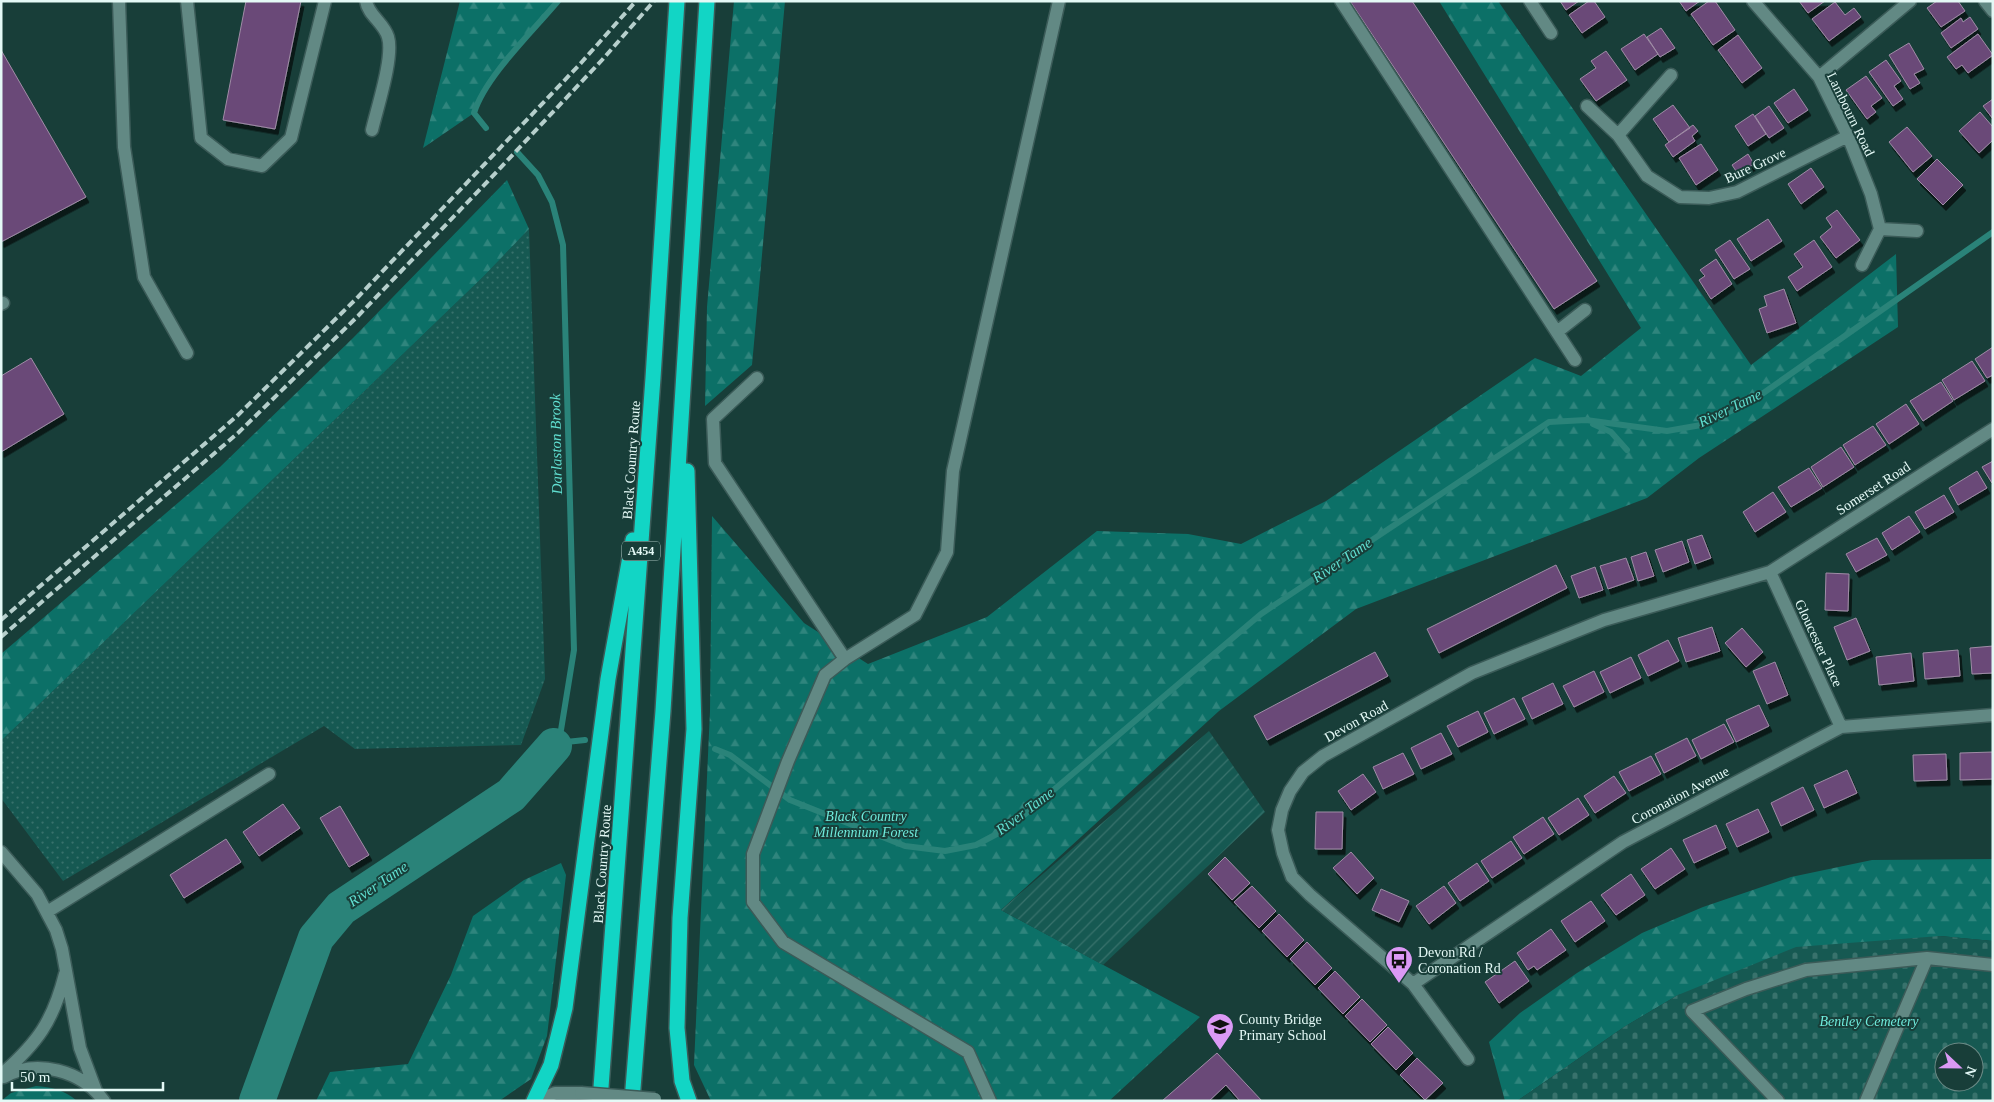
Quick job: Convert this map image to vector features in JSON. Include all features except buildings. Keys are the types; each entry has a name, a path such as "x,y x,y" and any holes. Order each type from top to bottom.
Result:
{"highway":[{"name":"Black Country Route","path":"600,1101 648,459 677,1"},
{"name":"A454","path":"632,1101 663,711 707,1"},
{"path":"684,374 694,729 680,918 677,1028 682,1081 689,1101"},
{"path":"535,1101 550,1065 565,1008 608,679 648,459"}],"street":[{"path":"119,1 124,146 144,277 187,353"},
{"path":"187,1 201,138 228,159 262,166 291,138 325,1"},
{"path":"366,1 370,11 384,27 391,49 372,130"},
{"path":"990,1101 968,1052 783,942 753,902 753,854 788,761 825,675 845,659 914,615 946,552 953,471 1060,1"},
{"path":"1341,1 1575,360"},
{"path":"1530,1 1551,33"},
{"name":"Lambourn Road","path":"1753,1 1819,78 1848,136 1871,194 1880,229"},
{"path":"1819,78 1910,1"},
{"path":"1985,1 1993,11"},
{"path":"1618,135 1671,75"},
{"name":"Bure Grove","path":"1587,106 1618,135 1647,176 1680,197 1709,198 1737,192 1848,136"},
{"path":"1862,265 1880,229 1917,231"},
{"path":"1557,332 1585,310"},
{"path":"757,378 713,419 715,463 845,659"},
{"name":"Somerset Road","path":"1770,572 1993,429"},
{"name":"Gloucester Place","path":"1770,572 1841,726"},
{"name":"Devon Road","path":"1468,1059 1413,984 1310,896 1292,877 1282,853 1278,830 1284,804 1290,791 1303,772 1323,756 1472,673 1604,620 1770,572"},
{"name":"Coronation Avenue","path":"1413,984 1623,842 1841,726 1993,715"},
{"path":"47,912 270,774"},
{"path":"1,852 37,894 47,912 62,949 80,1048 102,1098"},
{"path":"1778,1101 1692,1011 1746,989 1806,970 1927,958 1993,965"},
{"path":"1866,1101 1927,958"},
{"path":"1,1077 38,1038 50,1019 59,998 66,970"},
{"path":"1,1077 21,1070 38,1068 56,1069 79,1078 102,1098"},
{"path":"535,1101 555,1093 581,1093 660,1100"}],"green space":[{"path":"460,1 558,1 495,75 478,99 474,113 423,148"},
{"path":"734,1 785,1 752,365 705,406 707,307"},
{"name":"Black Country Millennium Forest","path":"1439,1 1498,1 1751,365 1896,254 1898,327 1699,458 1647,498 1356,609 1219,711 1001,910 1200,1017 1109,1101 711,1101 694,1065 710,711 712,516 804,623 868,664 987,617 1097,531 1188,534 1241,544 1326,501 1535,358 1581,376 1641,328"},
{"path":"507,180 529,229 483,277 1,741 1,654 220,467 354,337"},
{"path":"529,229 545,679 521,745 355,749 324,726 63,881 1,798 1,741 483,277"},
{"path":"1209,731 1265,812 1103,965 1001,910"},
{"path":"1993,859 1993,941 1940,936 1678,995 1624,1027 1517,1101 1505,1101 1489,1042 1520,1013 1577,973 1642,933 1703,907 1791,877 1872,860"},
{"path":"561,863 566,875 547,1036 531,1079 499,1101 316,1101 330,1072 408,1064 451,975 473,916 524,880"},
{"name":"Bentley Cemetery","path":"1940,936 1993,941 1993,1101 1517,1101 1624,1027 1678,995 1796,947"},
{"path":"36,1086 58,1090 68,1094 77,1101 1,1101 11,1093"}],"waterway":[{"name":"Darlaston Brook","path":"486,128 474,113 480,99 499,70 558,1"},
{"name":"Darlaston Brook","path":"517,152 538,175 552,202 563,245 574,650 561,730 554,746"},
{"name":"River Tame","path":"715,749 730,755 790,800 905,846 945,851 976,845 1010,827 1261,614 1549,422 1586,420 1667,431 1701,425 1752,401 1993,232"},
{"path":"1593,424 1611,432 1627,450"},
{"name":"River Tame","path":"554,746 566,742 585,740"},
{"name":"River Tame","path":"257,1101 316,938 341,908 511,795 554,746"}],"railway":[{"path":"1,620 237,416 358,297 581,63 636,1"},
{"path":"1,637 238,433 358,316 602,60 654,1"}],"place":[{"name":"Devon Rd / Coronation Rd","path":"1399,984"},
{"name":"County Bridge Primary School","path":"1220,1051"}]}
